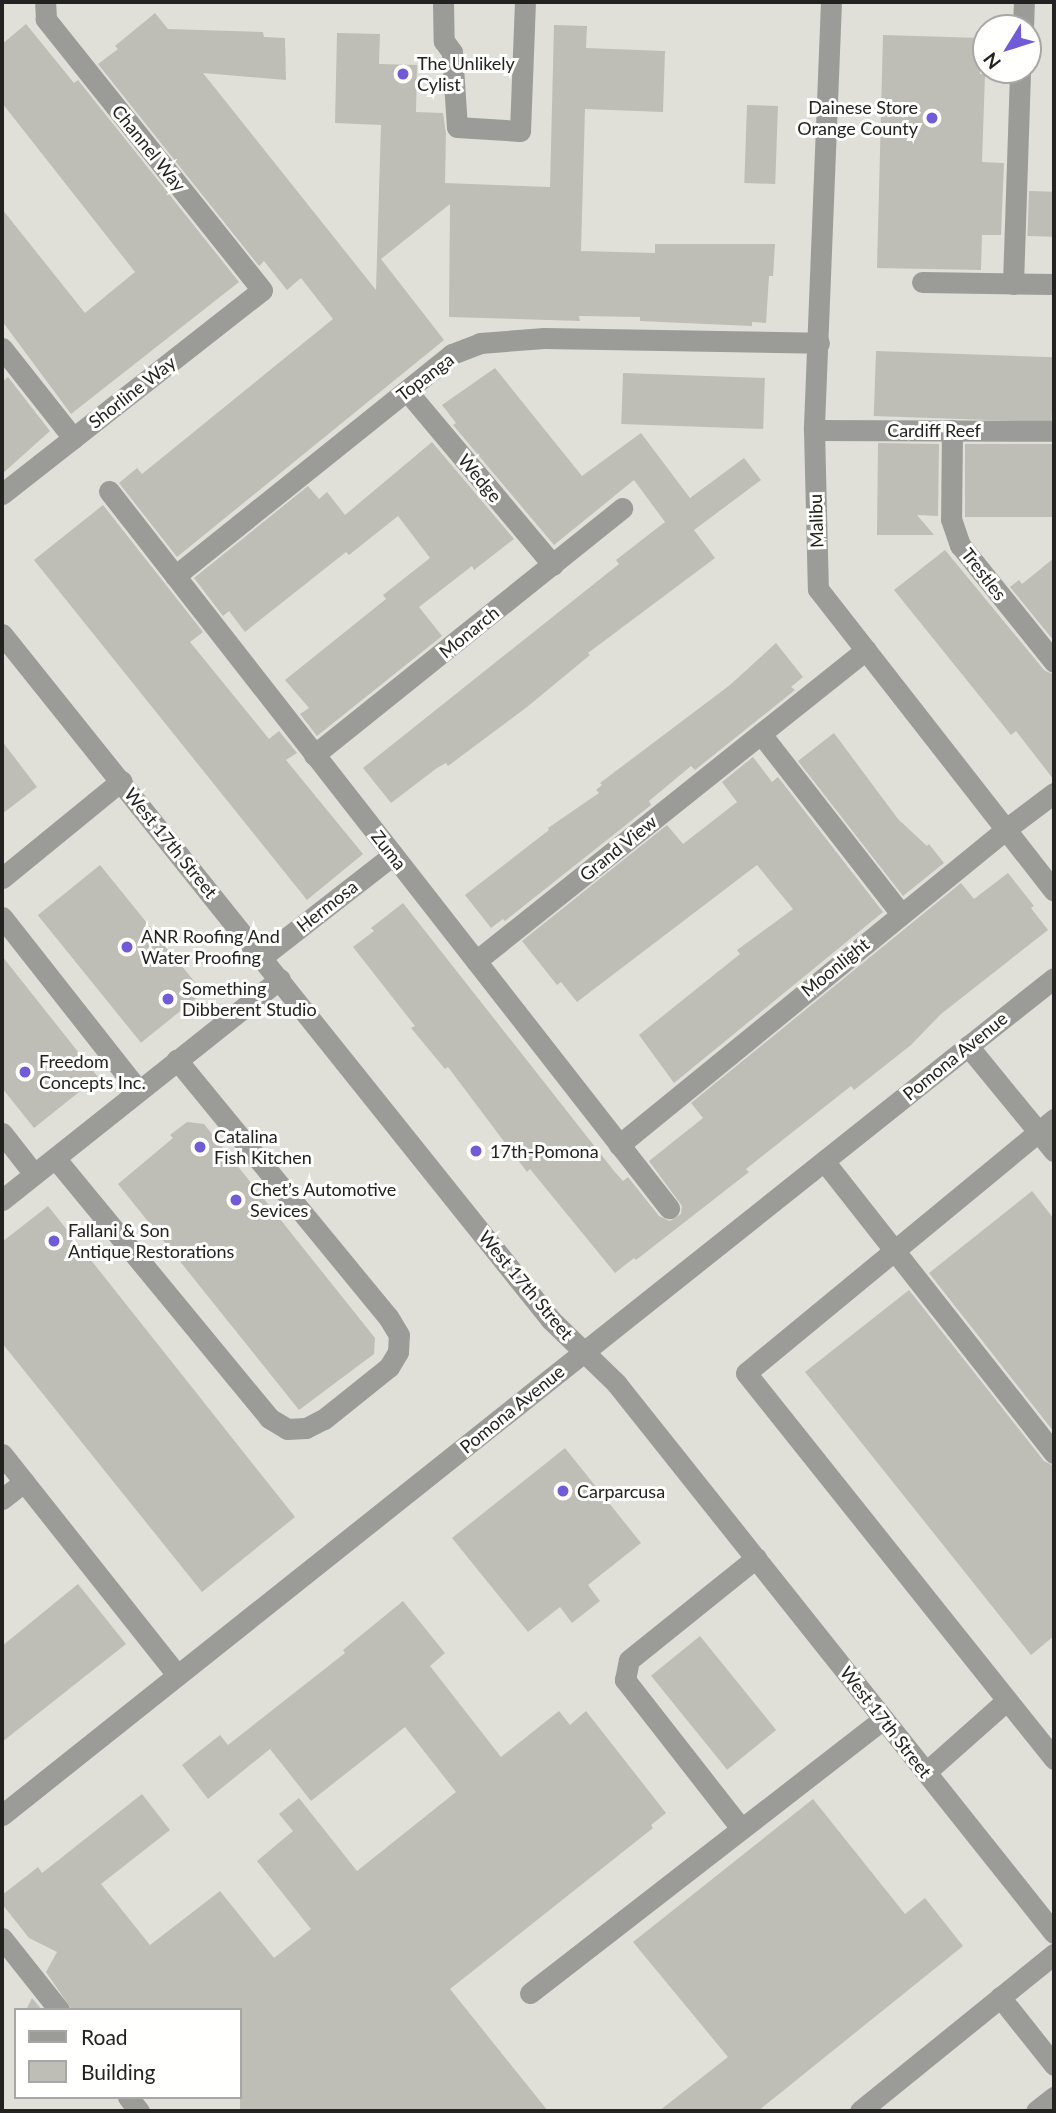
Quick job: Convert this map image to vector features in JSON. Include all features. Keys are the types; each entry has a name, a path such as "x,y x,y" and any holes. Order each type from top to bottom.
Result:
{"street":[{"name":"Channel Way","path":"45,2 46,19 262,290"},
{"path":"443,2 444,41 453,52 457,127 520,131 526,2"},
{"name":"Malibu","path":"831,2 814,430 818,589 1054,891"},
{"path":"1013,284 1020,84"},
{"path":"922,282 1054,284"},
{"name":"Shorline Way","path":"2,494 262,290"},
{"name":"Topanga","path":"175,576 452,354 480,343 544,338 819,343"},
{"path":"2,348 73,438"},
{"name":"Wedge","path":"407,391 553,565"},
{"name":"Cardiff Reef","path":"814,430 1054,432"},
{"name":"Trestles","path":"952,430 951,519 960,545 1054,663"},
{"name":"Zuma","path":"108,491 669,1208"},
{"name":"Monarch","path":"314,755 622,508"},
{"name":"West 17th Street","path":"2,634 551,1320 616,1383 1054,1933"},
{"name":"Grand View","path":"476,961 866,650"},
{"path":"761,734 901,914"},
{"path":"2,878 121,781"},
{"name":"Moonlight","path":"619,1144 1006,829 1054,793"},
{"name":"Hermosa","path":"262,957 393,855"},
{"path":"2,917 139,1091"},
{"name":"Pomona Avenue","path":"2,1815 1054,978"},
{"path":"2,1200 280,979"},
{"path":"968,1046 1046,1125 1054,1152"},
{"path":"55,1158 270,1418 287,1429 306,1428 324,1419 367,1385 389,1367 398,1352 398,1335 388,1317 177,1060"},
{"path":"1046,1125 746,1373 1054,1759"},
{"path":"2,1133 34,1174"},
{"path":"824,1161 1054,1453"},
{"path":"2,1454 177,1675"},
{"path":"2,1499 24,1482"},
{"path":"740,1827 625,1680 629,1660 756,1558"},
{"path":"926,1772 1007,1700"},
{"path":"530,1993 883,1718"},
{"path":"2,1938 57,2008"},
{"path":"860,2111 1054,1954"},
{"path":"1000,1997 1054,2064"},
{"path":"1036,2111 1054,2097"}],"building":[{"path":"155,13 168,29 263,32 264,37 285,38 286,80 203,73 376,290 381,125 335,123 337,33 380,34 379,64 417,65 416,112 443,113 446,134 445,183 550,187 554,25 587,26 586,48 665,51 663,112 585,109 581,251 655,253 655,244 775,244 773,276 769,276 766,323 752,322 752,326 640,321 640,317 579,316 580,321 449,317 450,204 381,259 444,340 177,557 119,483 137,468 142,474 333,319 301,278 287,290 264,261 259,266 98,64 118,49 115,46"},
{"path":"26,24 74,83 78,80 239,282 71,414 2,321 2,209 85,313 135,272 2,103 2,44"},
{"name":"Dainese Store Orange County","path":"883,35 972,38 972,84 985,84 982,162 1004,163 1001,235 982,235 981,270 877,268"},
{"path":"747,105 778,106 775,184 744,183"},
{"path":"1029,191 1054,192 1052,237 1027,236"},
{"path":"876,351 1054,357 1052,422 874,416"},
{"path":"495,368 582,476 641,433 690,498 744,458 761,480 694,530 715,558 588,653 590,655 527,707 448,766 446,763 437,768 391,803 363,768 619,564 616,560 665,522 634,480 554,545 453,425 456,423 442,405"},
{"path":"623,373 765,378 763,429 621,424"},
{"path":"8,377 50,431 2,474 2,382"},
{"path":"432,442 514,539 474,570 472,566 419,607 442,636 317,736 300,714 309,708 285,680 386,599 383,595 430,558 398,516 349,555 346,552 245,632 229,611 223,616 194,578 308,486 319,499 327,492 345,515"},
{"path":"878,443 939,444 938,516 917,515 934,535 877,535"},
{"path":"965,444 1053,444 1053,517 965,517"},
{"path":"103,505 203,632 190,642 269,739 279,731 297,753 286,760 363,854 307,900 34,560"},
{"path":"945,550 1044,670 1054,675 1054,780 1016,731 1011,735 894,590"},
{"path":"1054,558 1054,641 1010,587 1019,580 1022,584"},
{"path":"776,643 803,677 791,687 795,690 695,770 691,766 649,801 651,805 505,921 503,919 491,928 465,895 549,830 548,828 599,793 596,790 602,785 600,783 730,685"},
{"path":"834,733 898,819 927,846 929,844 944,863 903,896 798,761"},
{"path":"2,741 37,787 2,814"},
{"path":"753,757 772,782 778,777 883,912 674,1083 639,1035 740,954 737,950 793,909 757,865 577,1002 561,982 557,985 522,941 667,825 683,844 737,802 722,782"},
{"path":"100,865 203,992 141,1043 38,915"},
{"path":"1008,873 1034,906 1031,908 1048,930 941,1014 911,1045 854,1090 851,1086 746,1169 749,1172 636,1260 634,1258 615,1273 530,1169 527,1172 448,1067 445,1069 411,1028 415,1026 353,947 374,931 371,928 403,903 614,1171 623,1181 628,1177 659,1216 670,1221 681,1214 682,1206 649,1161 703,1118 691,1103 961,883 974,899"},
{"path":"2,956 98,1077 34,1128 2,1088"},
{"path":"187,1122 204,1124 375,1338 374,1354 299,1410 118,1184 173,1138 170,1135"},
{"path":"1032,1191 1054,1219 1054,1432 929,1273"},
{"path":"48,1206 295,1517 202,1592 2,1343 2,1242"},
{"path":"909,1290 1044,1461 1054,1466 1054,1636 1031,1655 805,1372"},
{"path":"565,1448 641,1543 588,1585 600,1601 572,1623 560,1607 528,1632 452,1538"},
{"path":"78,1584 126,1644 2,1742 2,1646"},
{"path":"403,1601 445,1653 430,1666 501,1757 559,1711 570,1725 586,1711 666,1813 651,1825 653,1828 450,1989 548,2111 240,2111 242,2008 71,2008 46,1972 57,1952 29,1938 2,1904 2,1895 38,1867 42,1873 142,1794 170,1830 101,1884 150,1945 220,1891 274,1958 311,1929 257,1861 293,1831 279,1814 299,1798 357,1871 456,1792 405,1727 311,1801 270,1749 208,1799 182,1765 220,1735 228,1745 345,1653 343,1650"},
{"path":"700,1636 776,1730 727,1770 651,1676"},
{"path":"813,1799 905,1914 925,1898 963,1946 758,2111 659,2111 728,2057 633,1942"},
{"path":"32,1998 40,2008 27,2008"}],"place":[{"name":"The Unlikely Cylist","path":"403,74"},
{"name":"Dainese Store Orange County","path":"932,118"},
{"name":"ANR Roofing And Water Proofing","path":"127,947"},
{"name":"Something Dibberent Studio","path":"168,999"},
{"name":"Freedom Concepts Inc.","path":"25,1072"},
{"name":"Catalina Fish Kitchen","path":"200,1147"},
{"name":"17th-Pomona","path":"476,1151"},
{"name":"Chet’s Automotive Sevices","path":"236,1200"},
{"name":"Fallani & Son Antique Restorations","path":"54,1241"},
{"name":"Carparcusa","path":"563,1491"}]}
